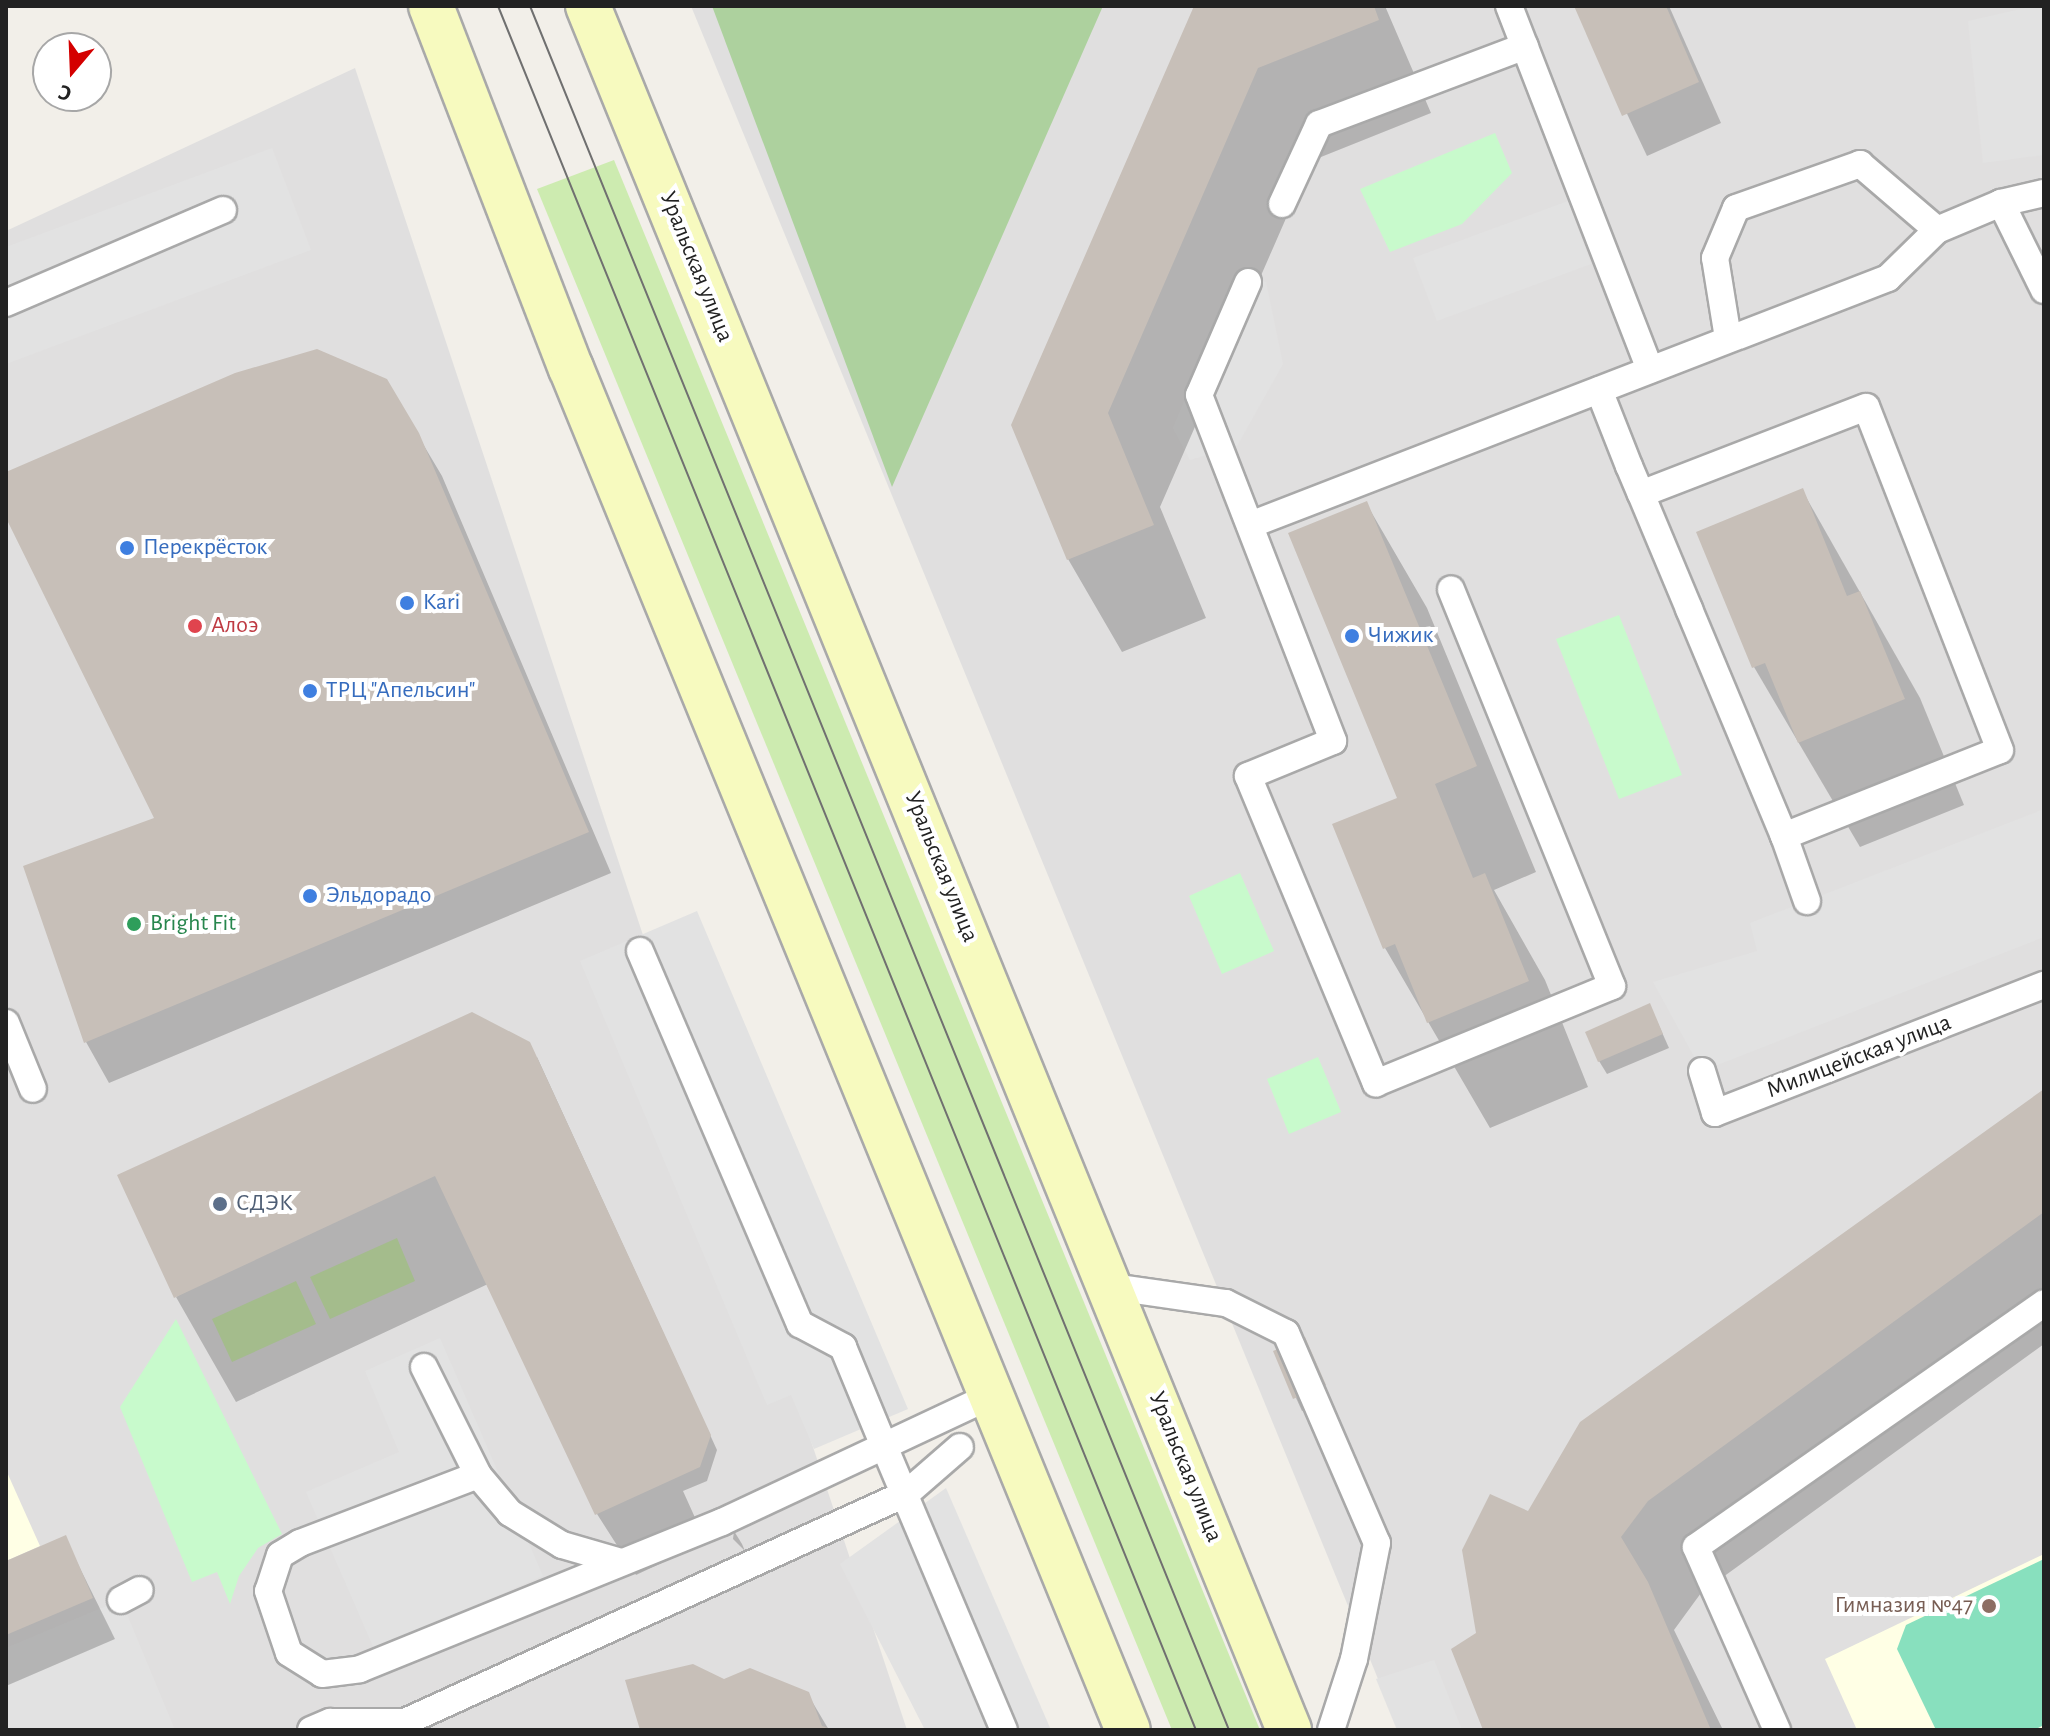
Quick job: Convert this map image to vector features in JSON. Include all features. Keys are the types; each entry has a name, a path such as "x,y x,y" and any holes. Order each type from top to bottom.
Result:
{"main road":[{"path":"431,6 571,368 1128,1730"},
{"name":"Уральская улица","path":"588,6 1113,1287 1289,1730"}],"lane":[{"path":"1509,6 1650,370"},
{"path":"1282,204 1319,124 1525,46"},
{"path":"1728,338 1715,258 1736,208 1860,164 1937,230"},
{"path":"1250,525 1888,278 1937,230 2001,203 2044,193"},
{"path":"2001,203 2044,290"},
{"path":"6,303 223,210"},
{"path":"1248,282 1199,395 1333,741 1248,776 1376,1083 1612,986 1451,589"},
{"path":"1599,390 1784,836 1807,901"},
{"path":"1641,494 1866,407 2000,750 1784,836"},
{"path":"640,951 800,1324 843,1347 907,1493 1004,1730"},
{"name":"Милицейская улица","path":"1702,1071 1715,1113 2044,985"},
{"path":"6,1023 33,1089"},
{"path":"1113,1287 1226,1303 1286,1333 1377,1543 1354,1659 1331,1730"},
{"path":"1777,1730 1696,1547 2044,1303"},
{"path":"424,1367 478,1475 510,1513 562,1545 621,1562"},
{"path":"478,1475 280,1555 268,1591 289,1653 322,1674 360,1669 621,1562 993,1395"},
{"path":"311,1730 330,1722 377,1726 405,1722 907,1493 960,1447"}],"shaded area":[{"path":"691,6 2044,6 2044,1730 1399,1730"},
{"path":"2044,6 2044,155 1983,163 1968,21"},
{"path":"355,68 907,1730 6,1730 6,231"},
{"path":"272,148 311,250 6,364 6,247"},
{"path":"1568,201 1591,264 1437,321 1413,258"},
{"path":"1237,277 1266,282 1283,364 1237,446 1190,460 1173,428"},
{"path":"2044,809 2044,937 1702,1071 1653,982 1757,951 1750,923"},
{"path":"697,911 908,1409 814,1449 791,1395 767,1405 580,961"},
{"path":"440,1338 543,1576 374,1649 306,1492 399,1452 365,1371"},
{"path":"6,1470 40,1546 6,1561"},
{"path":"946,1488 1051,1730 925,1730 840,1564"},
{"name":"Гимназия №47","path":"2044,1554 2044,1730 1857,1730 1825,1659"},
{"path":"121,1600 175,1730 6,1730 6,1648"},
{"path":"1434,1660 1462,1730 1397,1730 1376,1679"}],"green space":[{"path":"712,6 1103,6 892,487"},
{"path":"1495,133 1512,173 1462,224 1390,252 1360,189"},
{"path":"614,160 1260,1730 1172,1730 537,189"},
{"path":"1619,615 1682,775 1619,799 1556,639"},
{"path":"1240,873 1274,951 1222,974 1189,896"},
{"path":"1318,1057 1341,1112 1289,1134 1267,1079"},
{"path":"397,1238 415,1281 330,1319 310,1277"},
{"path":"296,1281 316,1324 232,1362 212,1319"},
{"path":"176,1319 282,1534 258,1548 239,1576 230,1604 217,1572 192,1582 120,1407"},
{"name":"Гимназия №47","path":"2044,1559 2044,1725 2034,1730 1936,1730 1897,1649 1906,1625"}],"building":[{"path":"1194,6 1374,6 1379,20 1258,68 1108,413 1154,525 1067,560 1011,425"},
{"path":"1574,6 1666,6 1699,82 1622,116"},
{"name":"ТРЦ \"Апельсин\"","path":"317,349 387,379 419,433 589,832 84,1043 23,866 154,818 6,518 6,472 235,373"},
{"path":"1803,488 1847,596 1860,591 1905,699 1798,743 1765,663 1752,668 1696,532"},
{"path":"1367,501 1477,766 1435,784 1473,878 1485,873 1529,981 1427,1023 1395,944 1383,949 1332,824 1397,798 1288,533"},
{"path":"1650,1003 1663,1034 1598,1062 1585,1032"},
{"path":"472,1012 530,1042 711,1435 700,1467 595,1515 435,1176 174,1298 117,1175"},
{"path":"2044,1089 2044,1212 1648,1501 1621,1537 1648,1582 1711,1730 1483,1730 1451,1649 1476,1633 1462,1550 1490,1494 1528,1511 1580,1422"},
{"path":"1305,1337 1326,1385 1293,1399 1273,1351"},
{"path":"66,1535 93,1598 6,1635 6,1561"},
{"path":"693,1664 724,1679 750,1668 809,1692 822,1726 834,1730 640,1730 625,1680"}],"tram line":[{"path":"498,6 1196,1730"},
{"path":"530,6 1229,1730"}],"place":[{"name":"Перекрёсток","path":"127,548"},
{"name":"Kari","path":"407,603"},
{"name":"Алоэ","path":"195,626"},
{"name":"Чижик","path":"1352,636"},
{"name":"ТРЦ \"Апельсин\"","path":"310,691"},
{"name":"Эльдорадо","path":"310,896"},
{"name":"Bright Fit","path":"134,924"},
{"name":"СДЭК","path":"220,1204"},
{"name":"Гимназия №47","path":"1989,1606"}]}
